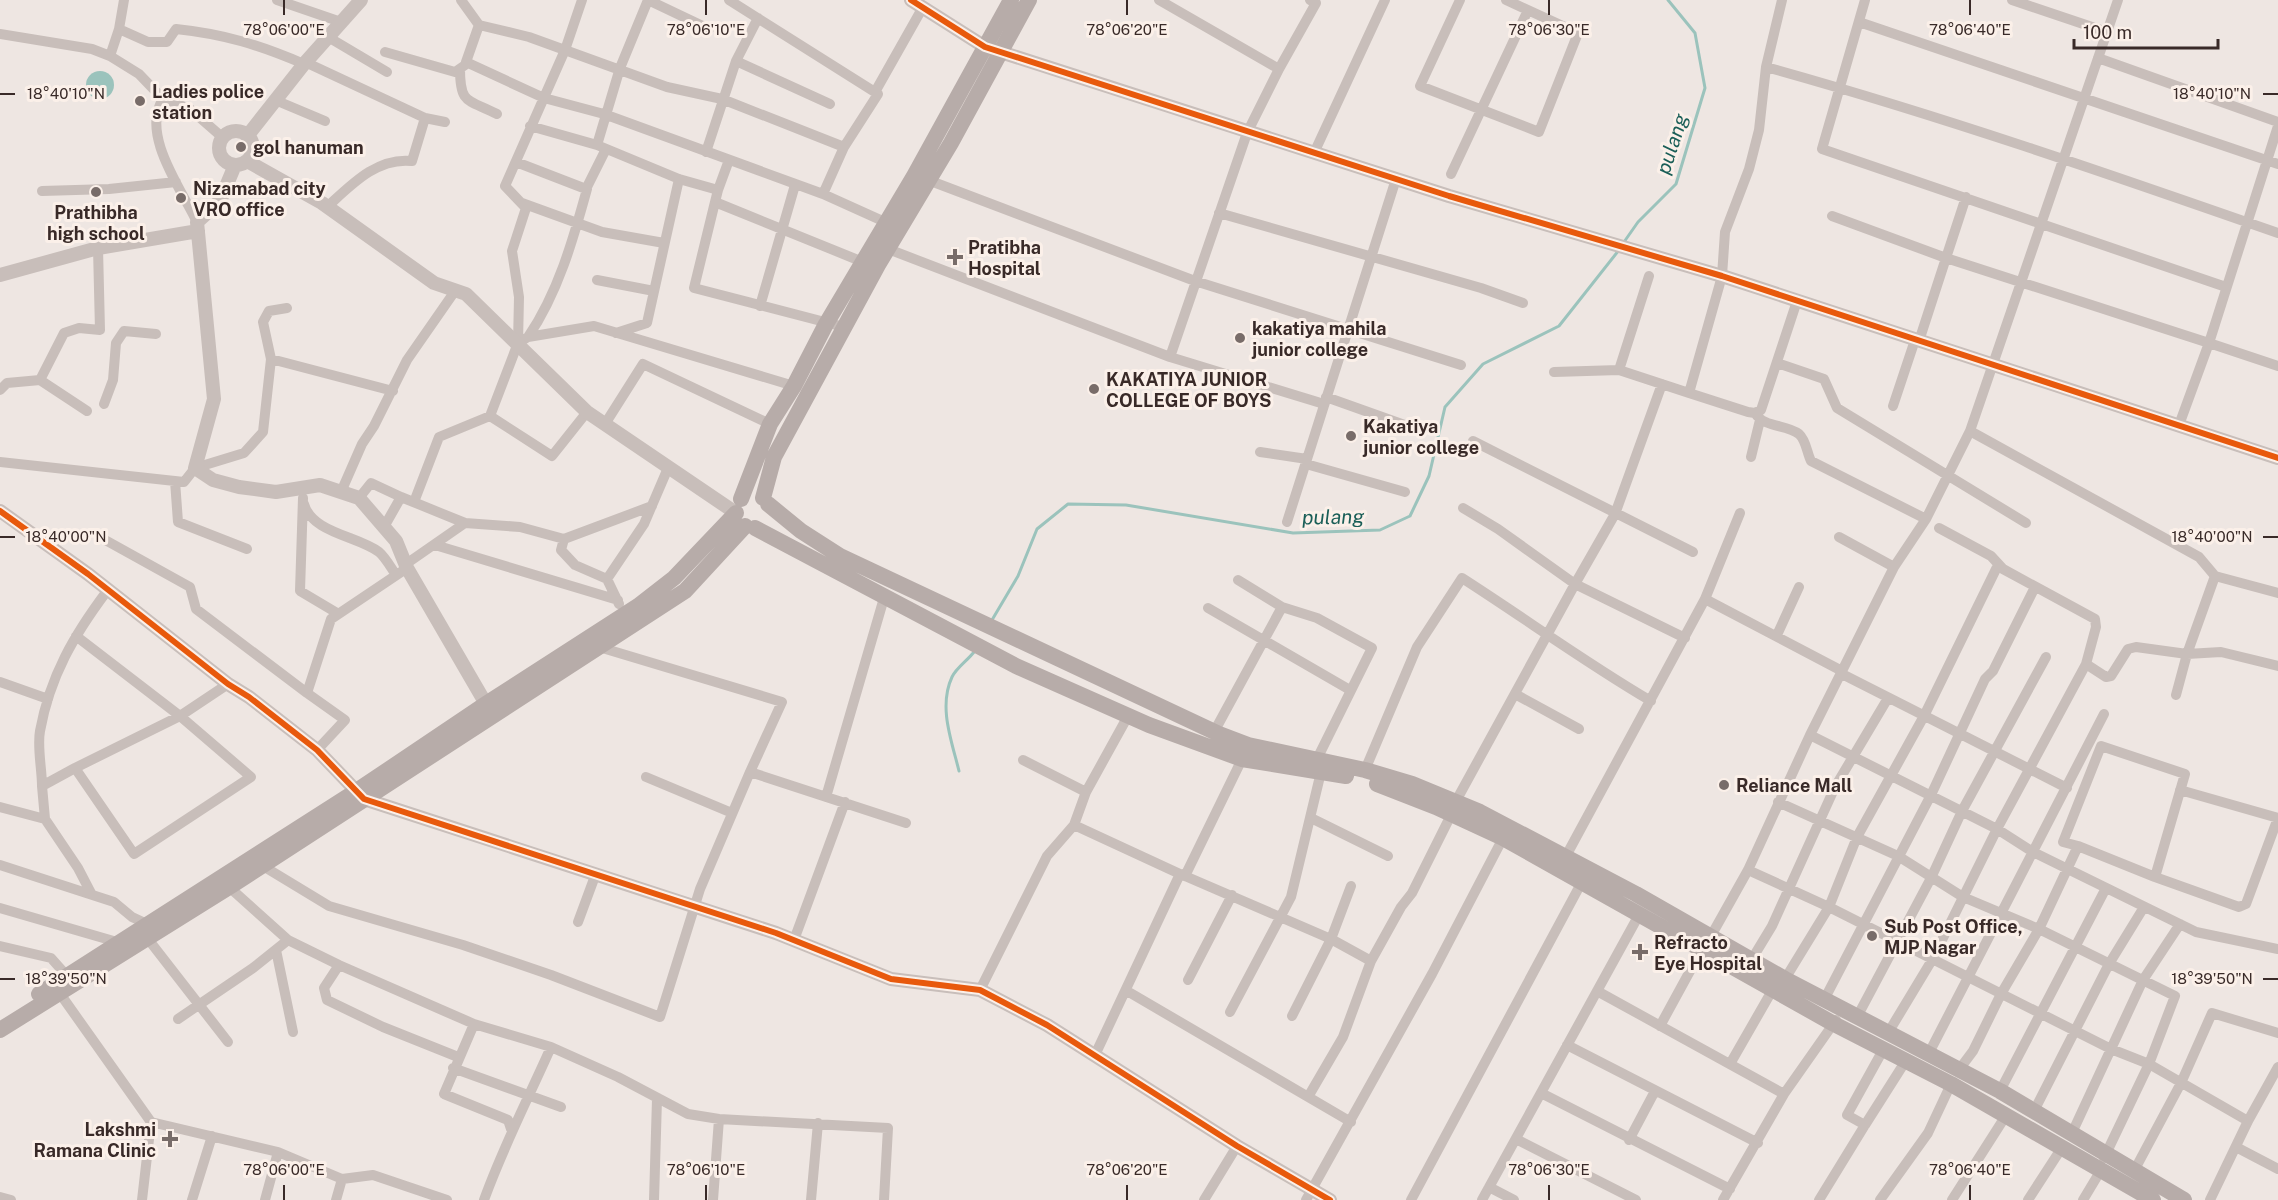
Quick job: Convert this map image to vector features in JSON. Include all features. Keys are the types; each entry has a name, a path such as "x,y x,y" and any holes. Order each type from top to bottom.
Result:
{"main road":[{"path":"744,517 768,519 765,501 774,457 844,327 928,180 993,50 1011,0"},
{"path":"0,1030 117,942 148,931 263,866 620,608 674,578 744,517 770,424 794,387 826,324 885,222 993,50 1029,0"},
{"path":"0,1017 60,985 148,931 685,591 744,517 751,495 765,501 801,531 840,556 1214,732 1245,752"},
{"path":"744,517 937,626 1016,666 1128,716 1245,752 1319,765 1365,770 1566,856 1585,876 1640,913 1706,943 1752,959 1779,984 1824,1000 1883,1050 1905,1062 2000,1091 2184,1200"},
{"path":"1319,765 1454,807 1503,838 1585,876 1779,984 1845,1017 1888,1033 1929,1053 1954,1077 2005,1117 2153,1200"}],"street":[{"path":"110,56 119,29 124,0"},
{"path":"277,0 341,22"},
{"path":"248,135 305,63 361,0"},
{"path":"460,0 479,25 529,37 620,68 667,87 722,99 844,147"},
{"path":"523,340 512,251 526,208 505,186 565,50 582,0"},
{"path":"414,502 439,437 490,416 523,340 546,311 578,224 601,147 604,114 648,0 709,28"},
{"path":"729,0 878,94 844,147 823,194"},
{"path":"1159,0 1279,69"},
{"path":"1170,357 1247,132 1316,3 1311,0"},
{"path":"1314,153 1385,0"},
{"path":"1460,0 1420,86 1539,132 1578,33 1506,0"},
{"path":"1689,393 1718,275 1725,232 1749,169 1759,130 1766,67 1782,0"},
{"path":"1865,0 1822,149 2042,222 2226,287"},
{"path":"2012,0 2107,32"},
{"path":"1660,1026 1748,870 1810,735 1894,567 1926,519 1970,431 2118,0"},
{"path":"875,92 917,4 993,50 1396,180 1718,275 2278,459"},
{"path":"1451,174 1528,10"},
{"path":"706,152 736,61 758,18"},
{"path":"1858,22 2273,162"},
{"path":"479,25 464,66 460,91 463,96 497,114"},
{"path":"119,29 148,42 167,42 176,29 210,32 256,43 425,118 445,122"},
{"path":"0,34 92,49 110,56 139,74 163,99 190,109 222,137"},
{"path":"328,37 387,72"},
{"path":"385,52 455,72 464,66"},
{"path":"2098,58 2278,124 2273,162 2247,222 2209,343 2179,425"},
{"path":"736,61 830,104"},
{"path":"464,66 544,98 604,114 823,194 885,222"},
{"path":"1766,67 2063,160 2278,233"},
{"path":"0,462 184,482 195,468 214,399 198,227 165,164 159,140 158,106 163,99"},
{"path":"275,100 325,121"},
{"path":"327,207 364,174 400,160 412,161 425,118"},
{"path":"530,126 601,147 679,179 718,190"},
{"path":"248,135 231,131 222,137 219,154 226,162 241,163 327,207 434,283 466,294 523,340 587,412 744,517"},
{"path":"0,274 98,248 198,227 220,201 253,146 248,135"},
{"path":"729,160 718,190 694,288 844,327"},
{"path":"516,162 587,189"},
{"path":"616,333 646,323 679,179"},
{"path":"928,180 1196,281 1347,331 1461,365"},
{"path":"1287,522 1396,180"},
{"path":"42,191 109,189 176,182"},
{"path":"760,306 795,185"},
{"path":"1893,406 1966,197"},
{"path":"715,202 863,262"},
{"path":"521,203 616,235 664,243"},
{"path":"1219,213 1523,303"},
{"path":"1832,216 1946,258 2278,366"},
{"path":"98,248 100,330"},
{"path":"888,249 1170,357 1413,428"},
{"path":"1619,370 1649,276"},
{"path":"597,280 654,291"},
{"path":"341,492 362,444 393,391 407,360 455,291"},
{"path":"1751,457 1758,417 1797,302"},
{"path":"195,468 244,453 263,432 272,359 263,322 269,311 287,308"},
{"path":"523,340 594,326 794,387"},
{"path":"40,380 64,333 80,328 100,330 119,338"},
{"path":"104,404 113,380 116,343 124,331 156,334"},
{"path":"272,359 393,391"},
{"path":"1777,363 1824,380 1837,408 2025,523"},
{"path":"605,424 643,364 770,424"},
{"path":"1554,372 1619,370 1758,417 1797,433 1804,442 1811,461 1926,519"},
{"path":"0,390 7,383 40,380 87,411"},
{"path":"1308,1097 1343,1037 1371,961 1401,907 1412,894 1454,807 1575,584 1616,514 1662,384"},
{"path":"490,416 552,456 587,412"},
{"path":"1970,431 2199,557 2215,576 2278,592"},
{"path":"1473,441 1693,552"},
{"path":"1260,452 1306,462 1405,492"},
{"path":"195,468 213,480 239,487 302,494 320,485 359,498 396,541 403,569 486,704"},
{"path":"607,579 644,524 668,468"},
{"path":"175,481 178,522 247,549"},
{"path":"359,498 371,483 465,523 520,527 564,538 652,506"},
{"path":"302,494 307,512 319,523 377,551 403,569"},
{"path":"302,494 300,591 337,613"},
{"path":"384,527 401,496"},
{"path":"1463,508 1498,529 1575,584 1685,638"},
{"path":"0,511 317,750 359,796 794,940 891,979 980,990 1095,1055 1309,1194 1330,1200"},
{"path":"1566,856 1705,599 1740,513"},
{"path":"307,693 331,620 337,613 403,569 465,523"},
{"path":"1888,1033 1932,960 1997,829 2031,770 2086,664 2096,627 2095,619 2035,587 1998,564 1991,556 1939,528"},
{"path":"1839,537 1894,567"},
{"path":"564,538 561,550 575,566 607,579 620,608"},
{"path":"107,541 190,587 196,609 345,720 317,750"},
{"path":"435,545 620,608"},
{"path":"1730,1064 1828,907 1857,837 1893,776 1924,716 1998,564"},
{"path":"2176,695 2187,654 2215,576"},
{"path":"1365,770 1417,647 1462,578 1549,634 1596,669 1651,701"},
{"path":"1230,1012 1291,897 1311,818 1319,765 1350,690 1372,648 1317,618 1282,607 1238,580"},
{"path":"1777,635 1799,587"},
{"path":"1824,1000 1930,795 1985,679 1993,671 2035,587"},
{"path":"91,893 78,868 45,819 39,732 53,678 76,636 107,591"},
{"path":"826,797 884,598"},
{"path":"1705,599 1777,635 1888,698 2067,788"},
{"path":"1214,732 1282,607"},
{"path":"1208,608 1350,690"},
{"path":"75,768 134,854 251,777 180,716 76,636"},
{"path":"263,866 329,906 463,945 551,975 660,1017 695,906 732,813 782,702 599,647"},
{"path":"2086,664 2106,677 2114,674 2131,647 2187,654 2222,652 2278,666"},
{"path":"1723,1200 1785,1094 1845,1017 1895,941 1931,878 1962,812 2046,657"},
{"path":"0,682 48,699"},
{"path":"42,786 180,716 228,684"},
{"path":"1515,694 1579,729"},
{"path":"1752,959 1772,926 1819,820 1853,756 1888,698"},
{"path":"1929,1053 2104,714"},
{"path":"980,990 1047,856 1074,825 1086,792 1128,716"},
{"path":"1810,735 1997,829 2033,852 2180,924 2201,933 2278,949"},
{"path":"2155,877 2180,790 2185,774 2101,746 2063,842 2078,846 2155,877 2239,907 2246,904 2278,819 2180,790"},
{"path":"1095,1055 1245,752"},
{"path":"1023,760 1086,792"},
{"path":"750,772 906,823"},
{"path":"646,777 732,813"},
{"path":"794,940 845,802"},
{"path":"1778,802 1898,856 1963,897 2077,947 2176,998 2108,1154 2083,1200"},
{"path":"0,807 45,819"},
{"path":"1311,818 1388,856"},
{"path":"1074,825 1331,939 1371,961"},
{"path":"1309,1194 1351,1122 1503,838"},
{"path":"1880,1200 1928,1133 1954,1077 1973,1051 2001,994 2039,929 2078,846"},
{"path":"0,865 114,902 148,931 228,1042"},
{"path":"1748,870 1863,924 2110,1049 2149,1064 2248,1121"},
{"path":"578,922 595,876"},
{"path":"1411,1200 1585,876"},
{"path":"1292,1016 1331,939 1351,886"},
{"path":"229,887 288,940 474,1024 551,1047 618,1077 688,1114 719,1119 888,1128 884,1200"},
{"path":"2000,1091 2106,888"},
{"path":"1188,980 1232,895"},
{"path":"2034,1111 2109,964 2144,907"},
{"path":"0,908 117,942"},
{"path":"1482,1200 1640,913"},
{"path":"2072,1132 2143,980 2180,924"},
{"path":"178,1019 276,951 288,940"},
{"path":"0,946 51,957 60,985 151,1122 142,1200"},
{"path":"276,951 293,1032"},
{"path":"339,965 324,988 327,1000 380,1026 458,1057"},
{"path":"1127,991 1351,1122"},
{"path":"1597,991 1785,1094"},
{"path":"2134,1171 2181,1083 2212,1013 2278,1033"},
{"path":"474,1024 453,1068 444,1094 508,1120 511,1129"},
{"path":"1567,1045 1758,1143"},
{"path":"484,1200 511,1129 530,1096 551,1047"},
{"path":"1865,1125 1846,1115 1883,1050"},
{"path":"1819,1200 1905,1062"},
{"path":"2210,1200 2248,1121 2278,1066"},
{"path":"453,1068 561,1107"},
{"path":"1629,1140 1655,1091"},
{"path":"1541,1093 1629,1140 1730,1189"},
{"path":"654,1200 657,1099"},
{"path":"1952,1200 2005,1117"},
{"path":"713,1200 719,1119"},
{"path":"151,1122 278,1152 342,1179 374,1175 447,1200"},
{"path":"811,1200 818,1123"},
{"path":"192,1200 212,1136"},
{"path":"1516,1138 1636,1200"},
{"path":"1204,1200 1237,1146"},
{"path":"2236,1147 2278,1169"},
{"path":"2028,1200 2061,1149"},
{"path":"265,1200 278,1152"},
{"path":"336,1200 342,1179"},
{"path":"1490,1187 1514,1200"},
{"path":"0,1197 11,1200"}],"water":[{"path":"100,71 110,75 114,85 110,95 100,99 90,95 86,85 90,75"}],"waterway":[{"name":"pulang","path":"1624,242 1638,222 1676,184 1705,88 1695,33 1668,0"},
{"name":"pulang","path":"992,620 1018,576 1037,529 1068,504 1126,505 1293,533 1380,530 1410,516 1429,476 1445,407 1483,364 1559,326 1619,250"},
{"name":"pulang","path":"959,771 950,736 946,700 952,677 974,652"}],"cycle path":[{"path":"911,0 985,47 1449,196 1722,276 2278,458"},
{"path":"0,511 88,574 228,684 249,697 317,750 364,799 776,933 891,979 980,990 1047,1025 1237,1146 1330,1200"}],"place":[{"name":"Ladies police station","path":"140,101"},
{"name":"gol hanuman","path":"241,147"},
{"name":"Prathibha high school","path":"96,192"},
{"name":"Nizamabad city VRO office","path":"181,198"},
{"name":"Pratibha Hospital","path":"955,257"},
{"name":"kakatiya mahila junior college","path":"1240,338"},
{"name":"KAKATIYA JUNIOR COLLEGE OF BOYS","path":"1094,389"},
{"name":"Kakatiya junior college","path":"1351,436"},
{"name":"Reliance Mall","path":"1724,785"},
{"name":"Sub Post Office, MJP Nagar","path":"1872,936"},
{"name":"Refracto Eye Hospital","path":"1640,952"},
{"name":"Lakshmi Ramana Clinic","path":"170,1139"}]}
